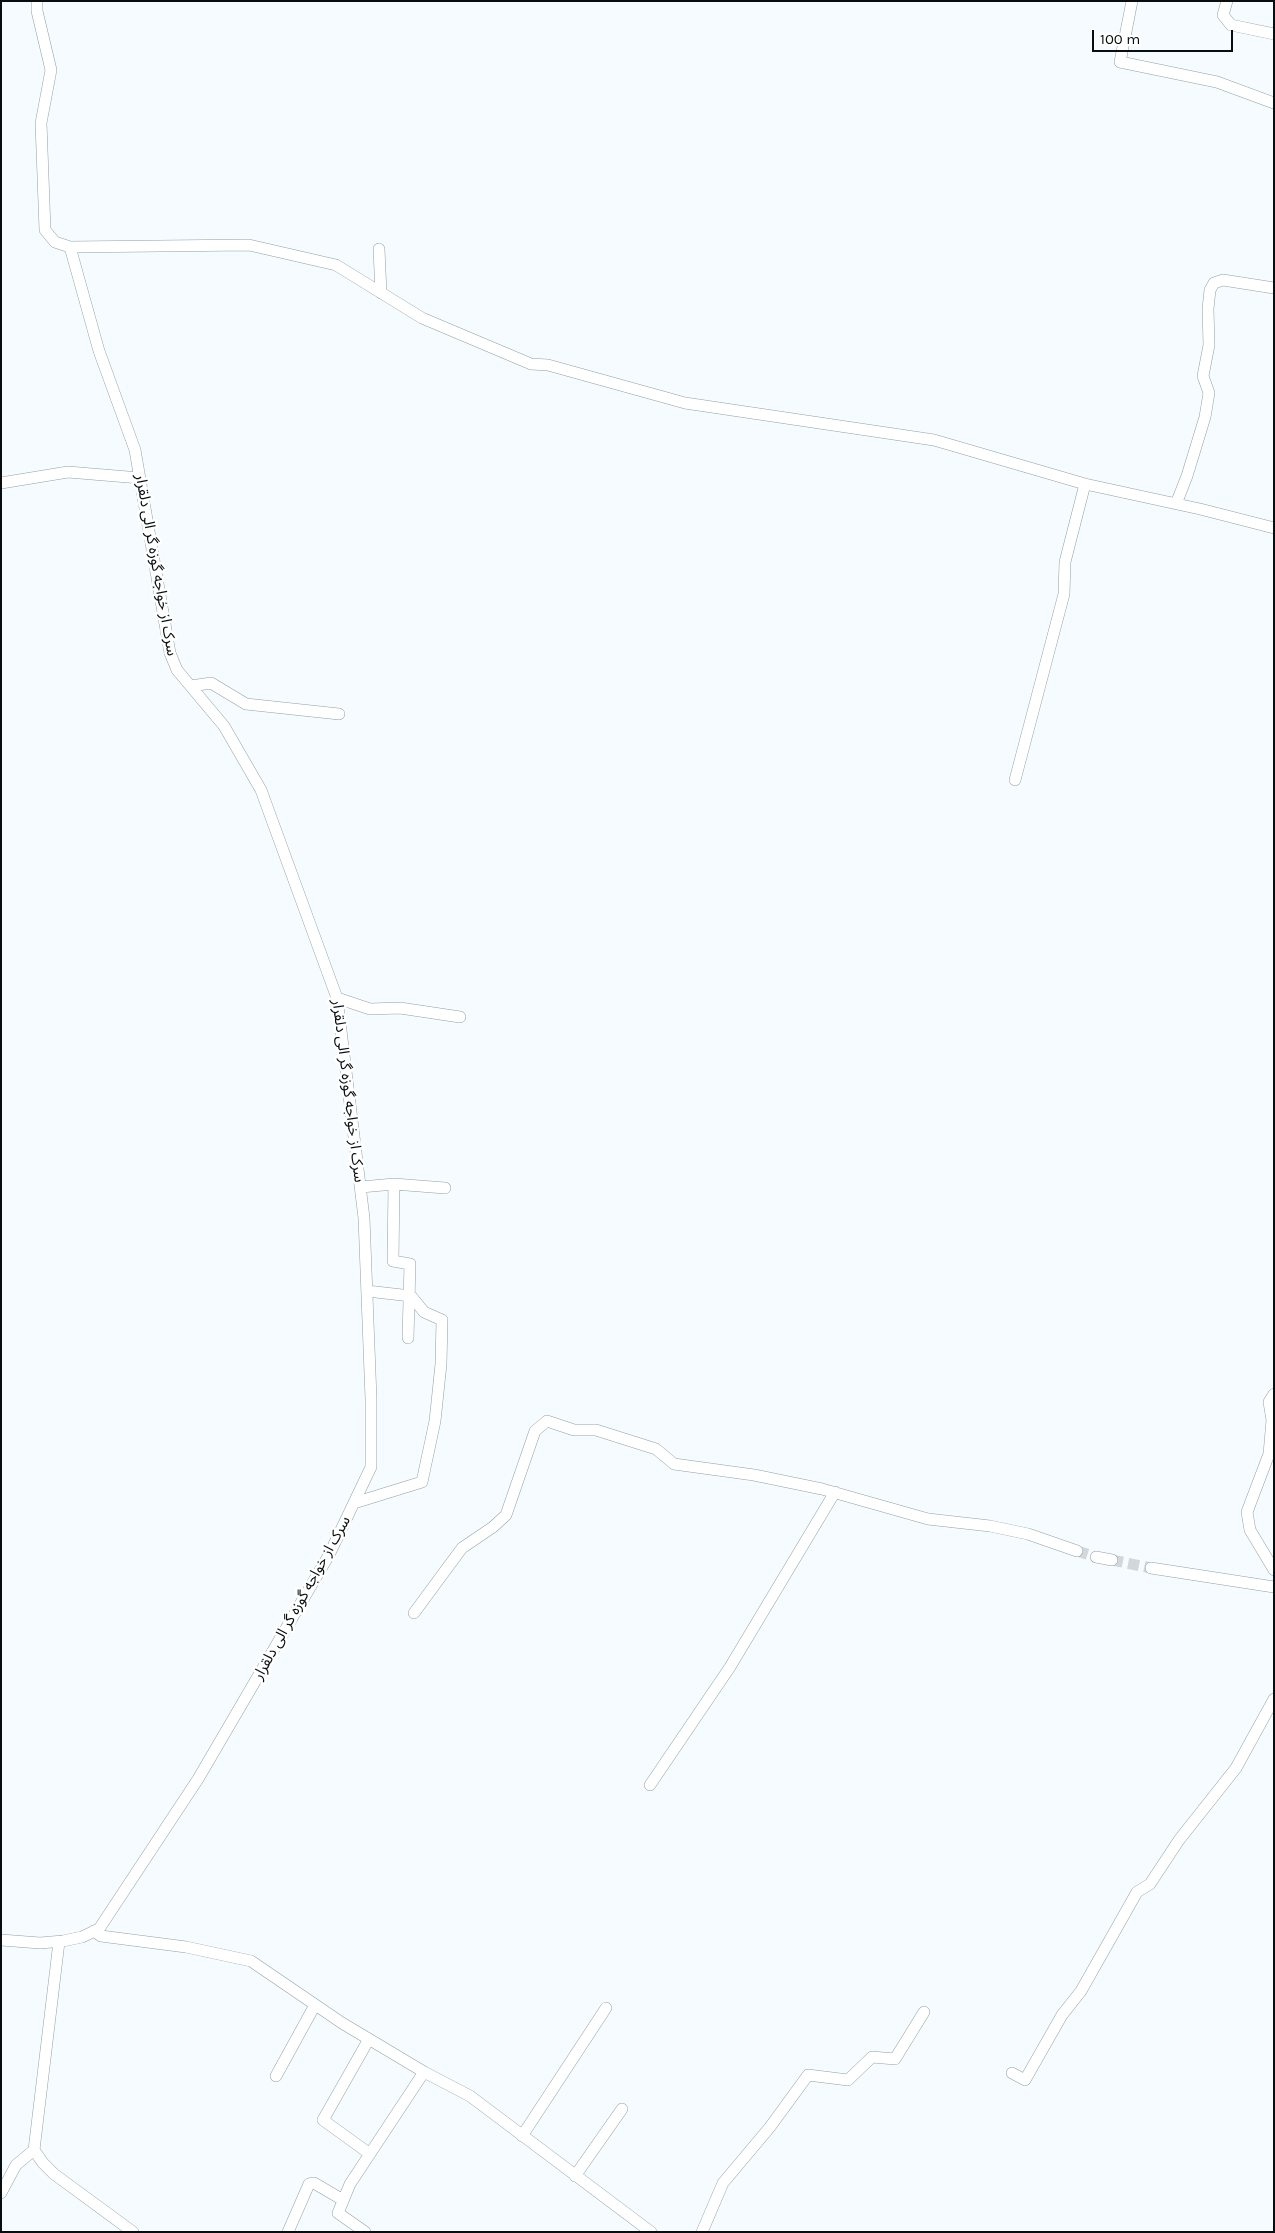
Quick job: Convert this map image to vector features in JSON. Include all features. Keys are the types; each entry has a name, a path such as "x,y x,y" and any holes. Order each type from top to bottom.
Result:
{"street":[{"path":"37,1 37,11 51,70 41,123 45,230 55,242 70,247 249,245 336,265 422,318 531,364 548,365 685,402 934,440 1085,484 1200,509 1274,528"},
{"path":"1132,1 1120,62 1217,82 1274,103"},
{"path":"1227,1 1223,15 1231,25 1274,34"},
{"name":"سرک از خواجه گوزه گر الی دلقرار","path":"1,1940 40,1944 58,1942 82,1937 99,1929 198,1779 329,1555 371,1467 367,1291 361,1187 337,998 261,790 224,726 177,670 170,653 135,450 99,351 70,247"},
{"path":"379,249 381,293"},
{"path":"1176,504 1187,476 1205,417 1209,393 1203,376 1209,345 1208,309 1210,290 1214,283 1223,280 1274,288"},
{"path":"1,483 68,472 140,478"},
{"path":"1015,780 1064,594 1065,562 1085,484"},
{"path":"190,686 211,683 246,704 339,714"},
{"path":"337,998 370,1009 400,1008 460,1017"},
{"path":"361,1187 394,1184 445,1188"},
{"path":"394,1184 393,1261 410,1264 408,1338"},
{"path":"354,1503 422,1482 434,1421 441,1364 442,1320 424,1312 410,1296 367,1291"},
{"path":"1274,1394 1269,1402 1272,1420 1269,1454 1247,1512 1250,1530 1274,1570"},
{"path":"414,1613 462,1548 493,1528 506,1515 535,1430 546,1421 574,1430 596,1430 656,1449 674,1464 754,1475 835,1492 928,1519 990,1526 1028,1534 1077,1551"},
{"path":"650,1785 730,1667 835,1492"},
{"path":"1096,1557 1112,1560"},
{"path":"1151,1568 1274,1587"},
{"path":"1012,2073 1025,2080 1062,2015 1081,1991 1137,1892 1150,1884 1179,1840 1236,1768 1274,1699"},
{"path":"94,1931 100,1936 186,1947 251,1961 369,2040 470,2096 651,2232"},
{"path":"58,1942 34,2150 54,2174 133,2232"},
{"path":"276,2076 315,2004"},
{"path":"522,2136 606,2008"},
{"path":"702,2232 723,2183 770,2126 808,2075 848,2080 872,2057 895,2059 924,2012"},
{"path":"369,2040 323,2120 370,2154"},
{"path":"365,2232 338,2213 350,2184 424,2072"},
{"path":"575,2176 622,2109"},
{"path":"1,2193 16,2165 34,2150"},
{"path":"288,2232 309,2184 314,2183 343,2200"}],"tunnel":[{"path":"1077,1551 1096,1557"},
{"path":"1112,1560 1151,1568"}]}
